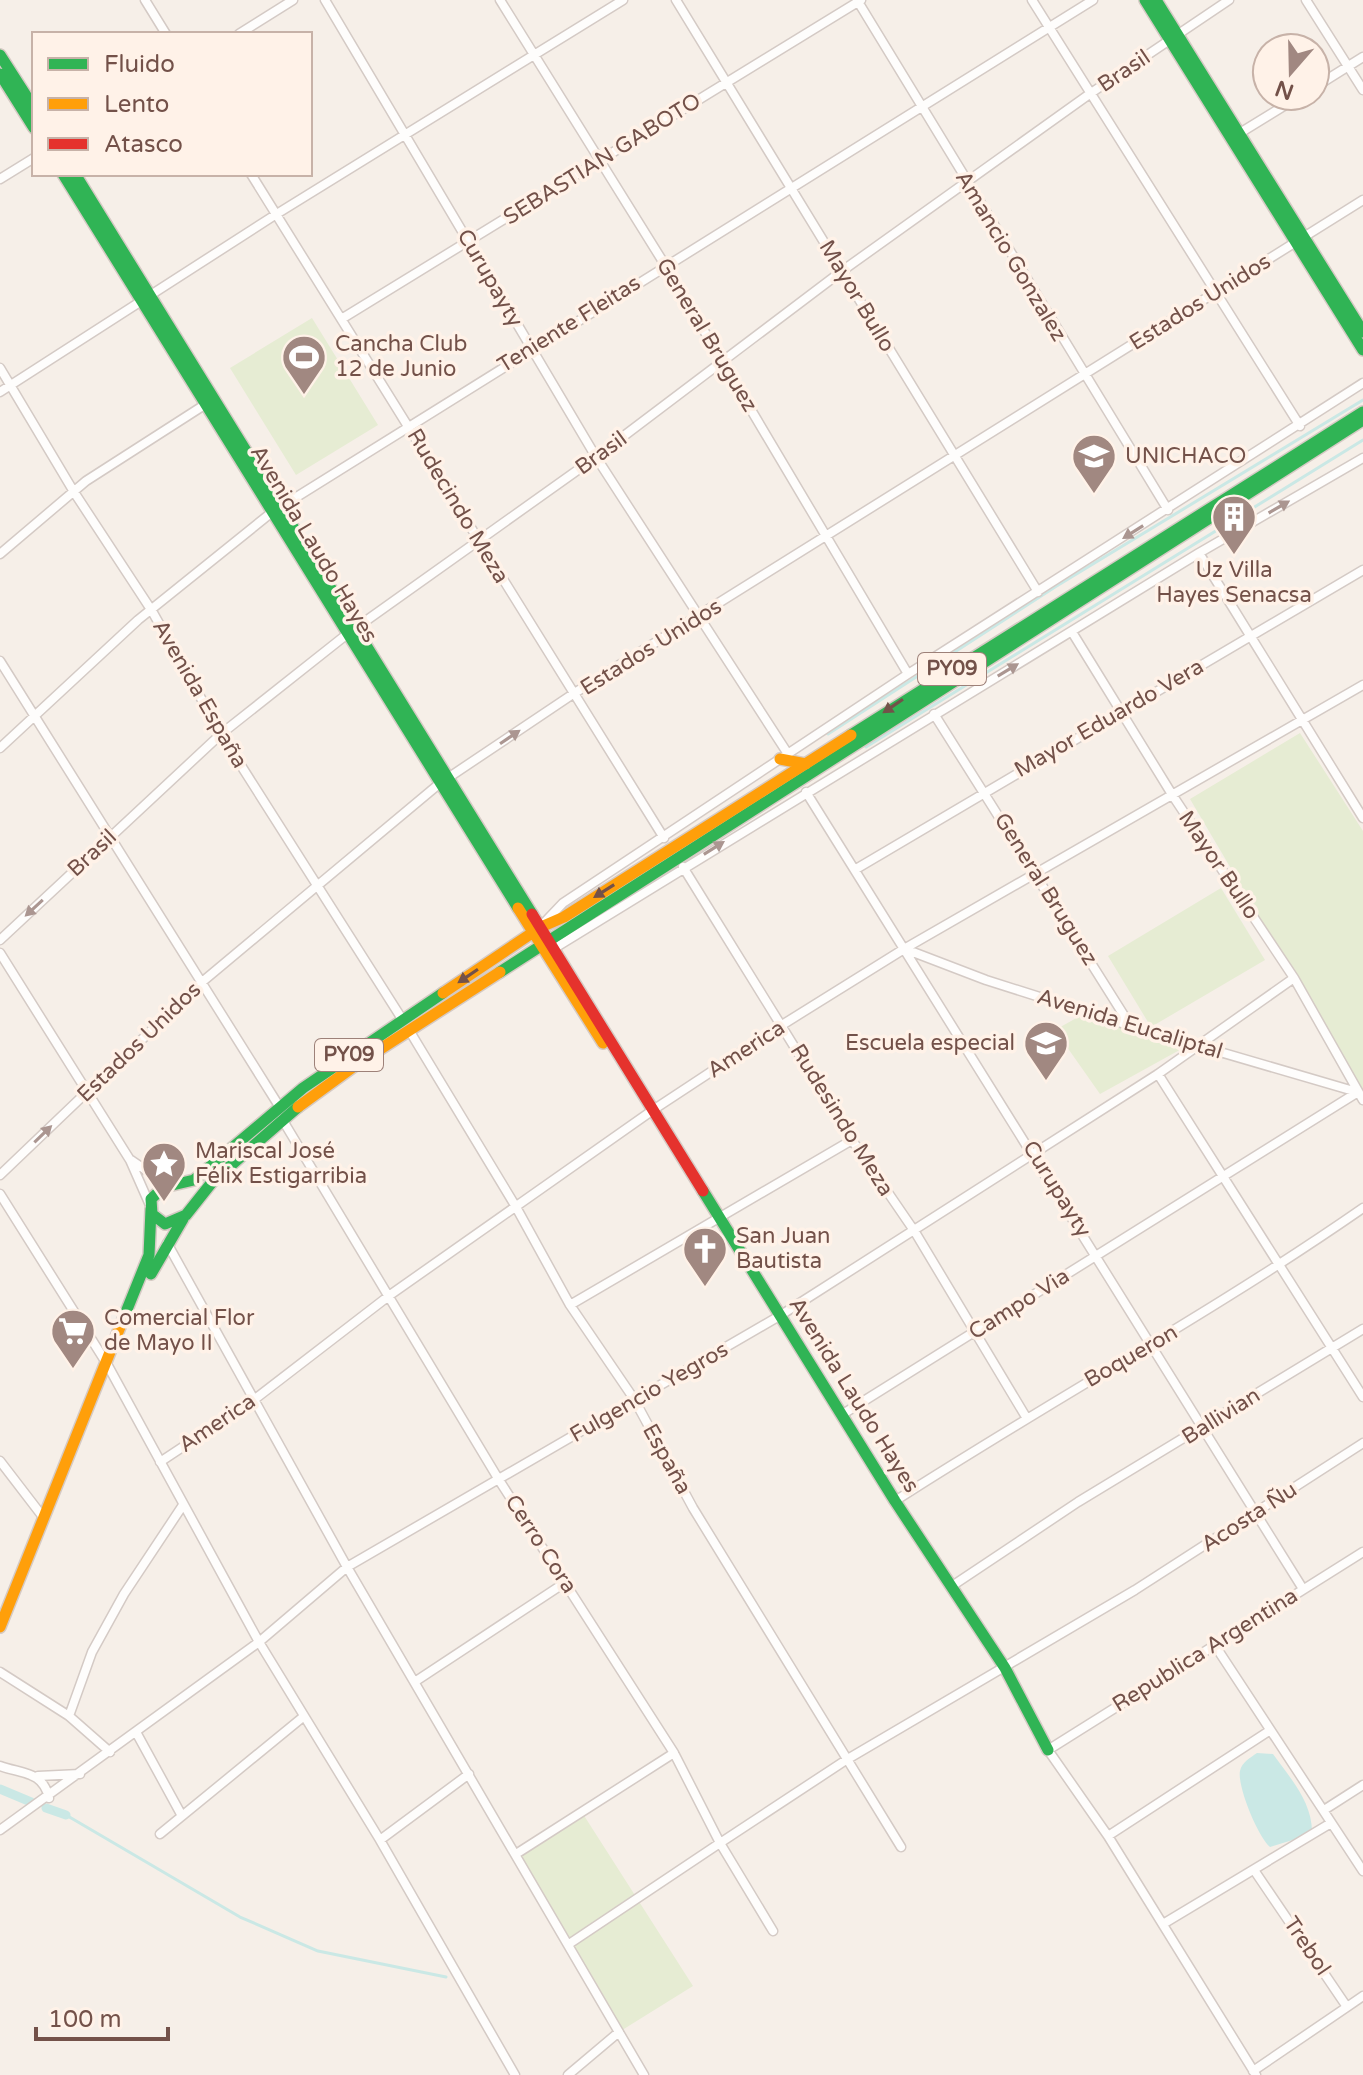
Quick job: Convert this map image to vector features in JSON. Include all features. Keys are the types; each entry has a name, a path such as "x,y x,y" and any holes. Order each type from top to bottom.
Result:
{"main road":[{"path":"1145,0 1174,37"},
{"path":"1156,0 1174,37 1300,240 1363,350"},
{"path":"0,55 32,105"},
{"path":"0,74 32,125"},
{"name":"Avenida Laudo Hayes","path":"64,176 146,301 442,782 716,1218 1005,1668 1048,1750"},
{"name":"Avenida Laudo Hayes","path":"76,176 146,301"},
{"path":"1300,240 1363,332"},
{"name":"PY09","path":"0,1627 149,1255 150,1207 158,1190 194,1180 279,1106 402,1019 537,930 564,917 1363,412"},
{"name":"PY09","path":"107,1364 122,1340 167,1242 186,1215 215,1179 282,1119 409,1030 547,945 1363,420"},
{"path":"784,757 806,764"},
{"path":"150,1207 156,1219 165,1224 186,1215 188,1199 171,1186"}],"street":[{"path":"145,0 165,32"},
{"path":"242,32 293,0"},
{"name":"Curupayty","path":"325,0 530,349 784,757"},
{"name":"General Bruguez","path":"500,0 665,265 908,674"},
{"path":"0,392 146,301 275,215 623,0"},
{"name":"Mayor Bullo","path":"676,0 1038,592"},
{"path":"1032,0 1300,426"},
{"name":"Teniente Fleitas","path":"0,748 152,611 276,510 408,424 1093,0"},
{"name":"Brasil","path":"0,940 221,734 351,632 596,457 842,271 967,185 1091,93 1229,0"},
{"path":"1306,0 1363,90"},
{"name":"SEBASTIAN GABOTO","path":"343,318 859,1"},
{"name":"Amancio Gonzalez","path":"859,1 967,185 1168,510"},
{"path":"1331,77 1363,57"},
{"path":"1235,136 1274,112"},
{"path":"0,179 32,159"},
{"name":"Rudecindo Meza","path":"252,176 664,838"},
{"name":"Estados Unidos","path":"0,1175 202,982 317,883 442,782 573,694 1363,200"},
{"name":"Avenida España","path":"0,368 74,492 152,611 221,734 402,1019"},
{"path":"537,930 548,915 563,903 908,674 1363,383"},
{"path":"0,554 119,458 209,402"},
{"path":"547,945 683,867 1199,553 1363,458"},
{"path":"1199,553 1363,818"},
{"name":"Mayor Eduardo Vera","path":"856,869 985,790 1363,570"},
{"name":"Mayor Bullo","path":"1072,632 1173,796 1294,978 1360,1096"},
{"path":"0,661 279,1106"},
{"name":"America","path":"160,1462 255,1399 390,1295 650,1112 782,1025 904,949 1363,685"},
{"name":"General Bruguez","path":"934,714 985,790 1131,1026"},
{"name":"Curupayty","path":"806,792 1098,1255 1303,1589"},
{"name":"Rudesindo Meza","path":"683,867 852,1140 915,1232 1026,1417"},
{"name":"Avenida Eucaliptal","path":"904,949 986,980 1360,1096"},
{"path":"0,953 130,1160 150,1207"},
{"name":"Fulgencio Yegros","path":"0,1830 49,1798 259,1642 347,1567 779,1317 1158,1074 1294,978"},
{"name":"España","path":"409,1030 516,1207 570,1305 634,1399 693,1508 901,1847"},
{"path":"1158,1074 1363,1397"},
{"name":"Campo Via","path":"843,1414 1224,1176 1360,1096"},
{"name":"Cerro Cora","path":"282,1119 499,1480 674,1753 720,1843 773,1931"},
{"path":"570,1305 852,1140"},
{"path":"130,1160 171,1186"},
{"path":"0,1194 107,1364 259,1642 380,1840 515,2075"},
{"name":"Boqueron","path":"895,1501 1026,1417 1152,1345 1280,1266 1363,1208"},
{"path":"167,1242 347,1567 644,2075"},
{"name":"Ballivian","path":"952,1586 1078,1502 1363,1329"},
{"name":"Acosta Ñu","path":"846,1760 1135,1590 1363,1443"},
{"path":"0,1461 45,1519"},
{"path":"69,1716 92,1652 124,1594 183,1505"},
{"name":"Republica Argentina","path":"1048,1750 1363,1552"},
{"path":"416,1681 566,1582"},
{"path":"1214,1644 1363,1871"},
{"path":"0,1672 69,1716 110,1752"},
{"path":"160,1834 303,1717"},
{"path":"1108,1836 1269,1731"},
{"path":"136,1732 182,1816"},
{"path":"1048,1750 1108,1836 1255,2073 1363,1996"},
{"path":"516,1854 674,1753"},
{"path":"569,1944 846,1760"},
{"path":"0,1766 37,1776 81,1774"},
{"path":"380,1840 469,1774"},
{"path":"37,1776 45,1783 49,1798"},
{"path":"1324,1810 1363,1785"},
{"path":"1163,1924 1331,1823"},
{"name":"Trebol","path":"1254,1870 1347,2007"},
{"path":"568,2075 619,2032"}],"green space":[{"name":"Cancha Club 12 de Junio","path":"312,318 378,425 296,475 230,368"},
{"path":"1300,733 1363,831 1363,1092 1190,799"},
{"path":"1221,888 1265,960 1151,1027 1108,956"},
{"path":"1080,1016 1185,1047 1100,1094 1055,1030"},
{"path":"583,1814 693,1986 619,2032 516,1854"}],"water":[{"path":"1257,1753 1273,1754 1294,1782 1309,1812 1312,1834 1270,1847 1265,1841 1249,1811 1240,1778 1243,1765"}],"waterway":[{"path":"828,734 1055,587 1363,400"},
{"path":"866,747 1363,440"},
{"path":"0,1789 31,1802"},
{"path":"46,1808 66,1815"},
{"path":"66,1815 240,1917 318,1951 446,1977"}],"traffic: fast":[{"path":"1145,0 1363,350"},
{"path":"1156,0 1363,332"},
{"path":"0,55 32,105"},
{"path":"0,74 32,125"},
{"path":"64,176 518,908"},
{"path":"76,176 532,914"},
{"path":"851,735 1363,412"},
{"path":"500,972 1363,420"},
{"path":"298,1107 213,1181 186,1215 165,1224 152,1214 151,1199 164,1187 194,1180 303,1088 443,993"},
{"path":"703,1191 895,1501 1005,1668 1048,1750"},
{"path":"124,1317 149,1255 151,1209"},
{"path":"151,1274 183,1219"}],"traffic: slow":[{"path":"443,993 541,927 564,917 851,735"},
{"path":"780,759 806,764"},
{"path":"518,908 603,1043"},
{"path":"298,1107 357,1064 500,972"},
{"path":"0,1627 124,1317"}],"traffic: jam":[{"path":"532,914 703,1191"}],"place":[{"name":"Cancha Club 12 de Junio","path":"304,396"},
{"name":"UNICHACO","path":"1094,495"},
{"name":"Uz Villa Hayes Senacsa","path":"1234,556"},
{"name":"Escuela especial","path":"1046,1082"},
{"name":"Mariscal José Félix Estigarribia","path":"164,1203"},
{"name":"San Juan Bautista","path":"705,1288"},
{"name":"Comercial Flor de Mayo II","path":"73,1370"}]}
